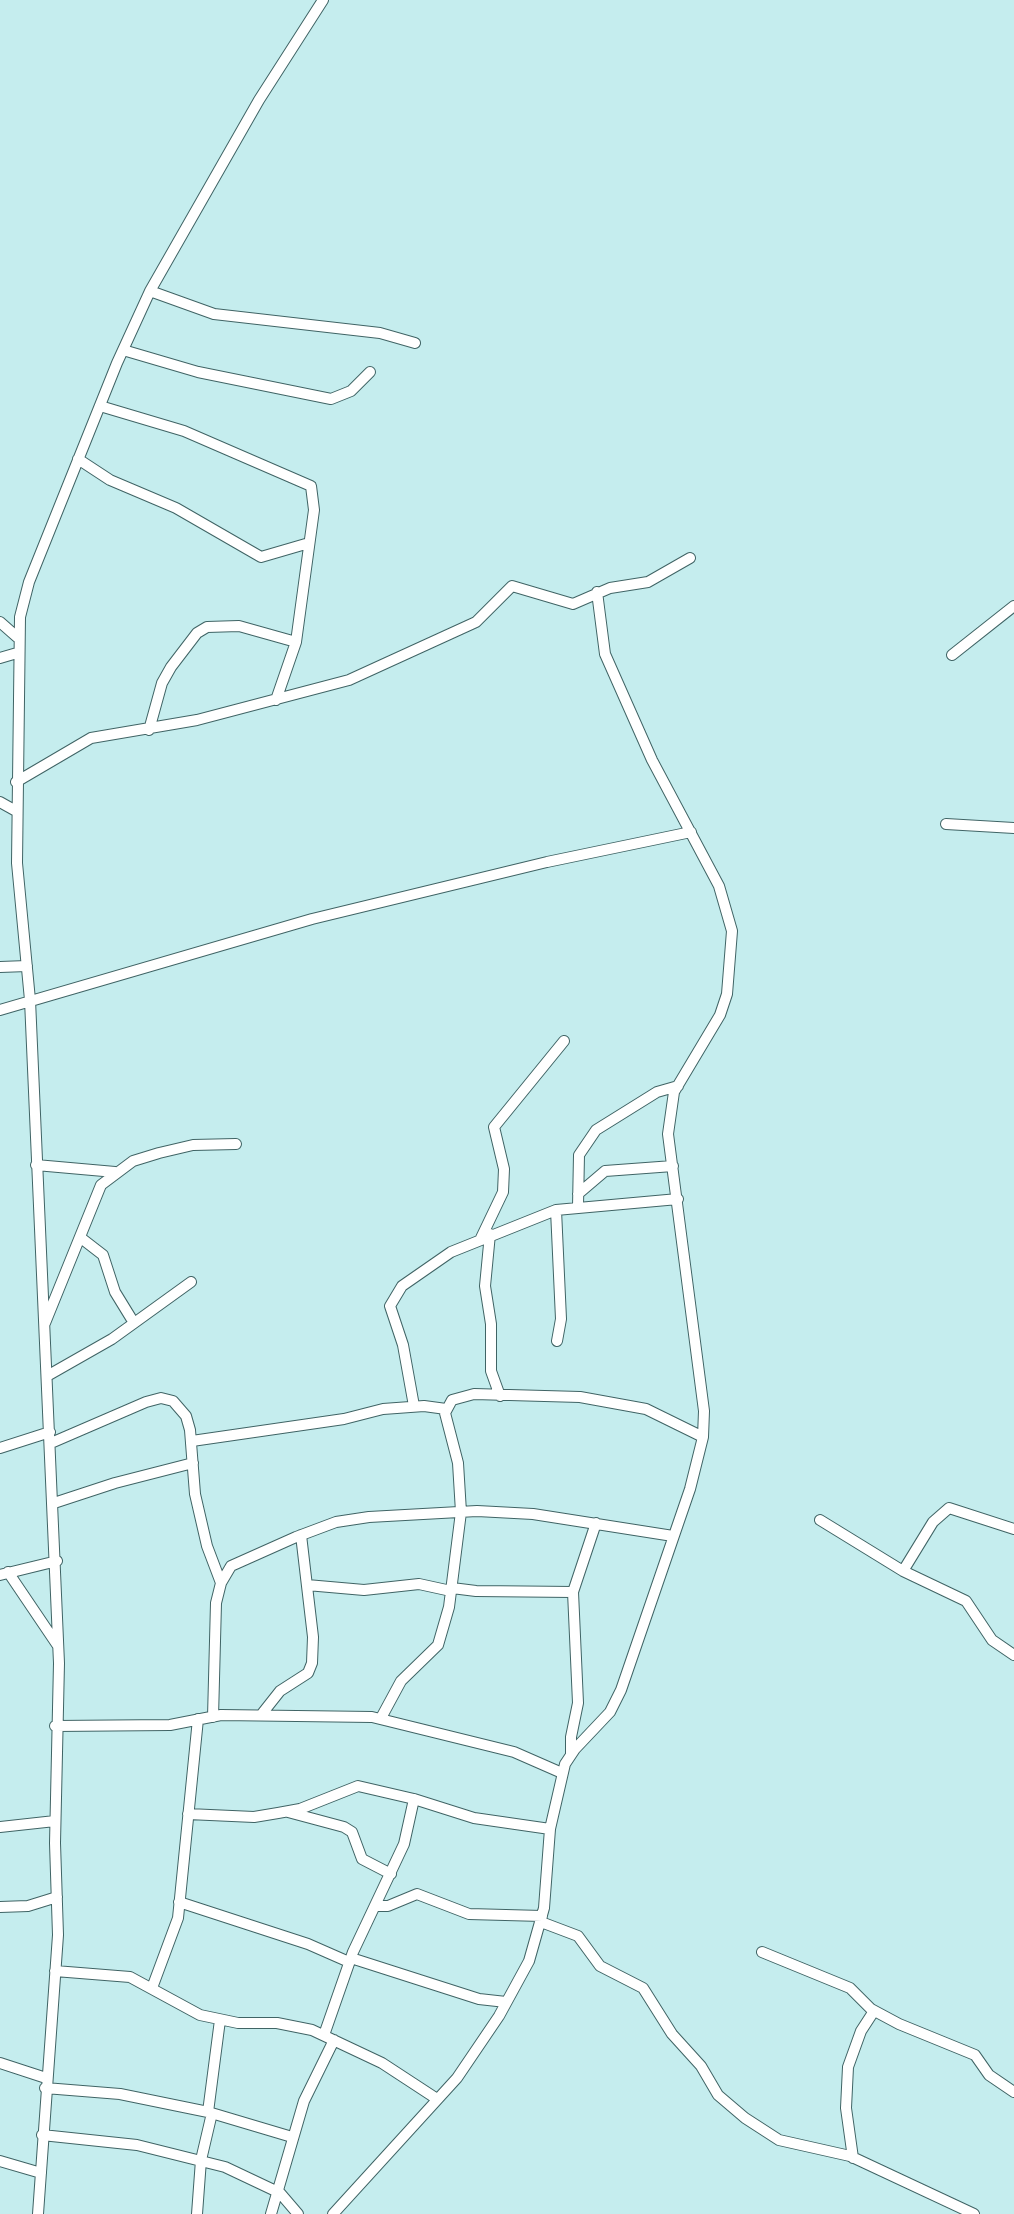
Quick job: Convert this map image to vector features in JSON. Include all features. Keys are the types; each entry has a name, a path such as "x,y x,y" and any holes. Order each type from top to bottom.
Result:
{"street":[{"path":"38,2214 55,1971 55,1726 59,1647 30,1000 16,811 17,637 29,582 150,291 259,100 323,0"},
{"path":"150,291 214,314 380,333 415,343"},
{"path":"123,350 198,372 331,399 351,391 370,372"},
{"path":"100,406 184,431 307,483 315,496 296,642 276,700"},
{"path":"78,459 110,480 176,508 261,557 309,543"},
{"path":"16,782 91,738 149,730 349,680 476,622 512,586 573,604 597,592 648,582 690,558"},
{"path":"333,2214 477,2050 529,1961 541,1919 550,1829 562,1773 571,1755 600,1726 621,1690 703,1437 704,1411 669,1124 678,1086 720,1015 730,975 732,931 726,906 643,740 605,654 597,592"},
{"path":"952,655 1014,606"},
{"path":"0,622 17,637"},
{"path":"149,730 162,683 171,667 197,633 207,627 239,626 296,642"},
{"path":"0,658 17,653"},
{"path":"0,802 16,811"},
{"path":"946,824 1014,828"},
{"path":"0,1010 312,919 691,832"},
{"path":"0,967 27,966"},
{"path":"500,1396 491,1371 491,1324 485,1286 486,1236 503,1192 504,1169 494,1127 564,1041"},
{"path":"578,1206 579,1155 596,1130 657,1092 678,1086"},
{"path":"44,1326 101,1185 133,1161 159,1153 193,1145 236,1144"},
{"path":"36,1165 115,1172"},
{"path":"578,1194 605,1171 673,1166"},
{"path":"414,1406 403,1345 390,1306 394,1296 451,1252 556,1210 678,1199"},
{"path":"556,1210 561,1319 557,1341"},
{"path":"81,1238 103,1255 115,1292 134,1323"},
{"path":"47,1376 134,1323 191,1282"},
{"path":"381,1718 401,1681 438,1645 452,1589 461,1512 458,1463 446,1409 452,1400 461,1396 580,1397 646,1409 703,1437"},
{"path":"0,1448 51,1438 161,1398 173,1401 186,1416 192,1441 195,1494 207,1546 221,1583"},
{"path":"192,1441 414,1406 446,1409"},
{"path":"54,1503 193,1463"},
{"path":"903,1571 933,1522 949,1508 977,1514 1014,1529"},
{"path":"213,1717 216,1603 221,1583 231,1566 301,1535 336,1522 369,1517 461,1512 533,1514 673,1536"},
{"path":"820,1520 903,1571 966,1601 992,1640 1014,1655"},
{"path":"571,1755 571,1737 578,1703 573,1592 596,1523"},
{"path":"261,1715 280,1691 308,1673 312,1663 301,1535"},
{"path":"57,1561 4,1573 59,1647"},
{"path":"307,1585 364,1590 419,1584 476,1591 573,1592"},
{"path":"55,1726 158,1726 213,1717 261,1715 381,1718 514,1752 562,1773"},
{"path":"152,1988 178,1918 198,1719"},
{"path":"188,1814 254,1817 285,1812 358,1786 474,1818 550,1829"},
{"path":"271,2214 292,2137 329,2037 350,1960 391,1874 410,1826 414,1799"},
{"path":"285,1812 344,1827 352,1832 362,1859 391,1874"},
{"path":"0,1827 55,1821"},
{"path":"375,1906 388,1906 417,1894 469,1914 541,1919 578,1936 600,1966 643,1988 672,2034 701,2066 728,2105 779,2140 853,2158 974,2214"},
{"path":"0,1907 28,1906 57,1897"},
{"path":"179,1902 350,1960 479,1999 506,2002"},
{"path":"762,1952 850,1988 874,2011 975,2055 989,2075 1014,2092"},
{"path":"55,1971 130,1977 200,2015 220,2020 296,2026 329,2037 382,2063 437,2099"},
{"path":"853,2158 846,2108 848,2067 861,2031 874,2011"},
{"path":"197,2214 220,2020"},
{"path":"0,2063 46,2083 210,2112 292,2137"},
{"path":"42,2135 137,2145 201,2160 277,2192 298,2214"},
{"path":"0,2162 41,2173"}]}
